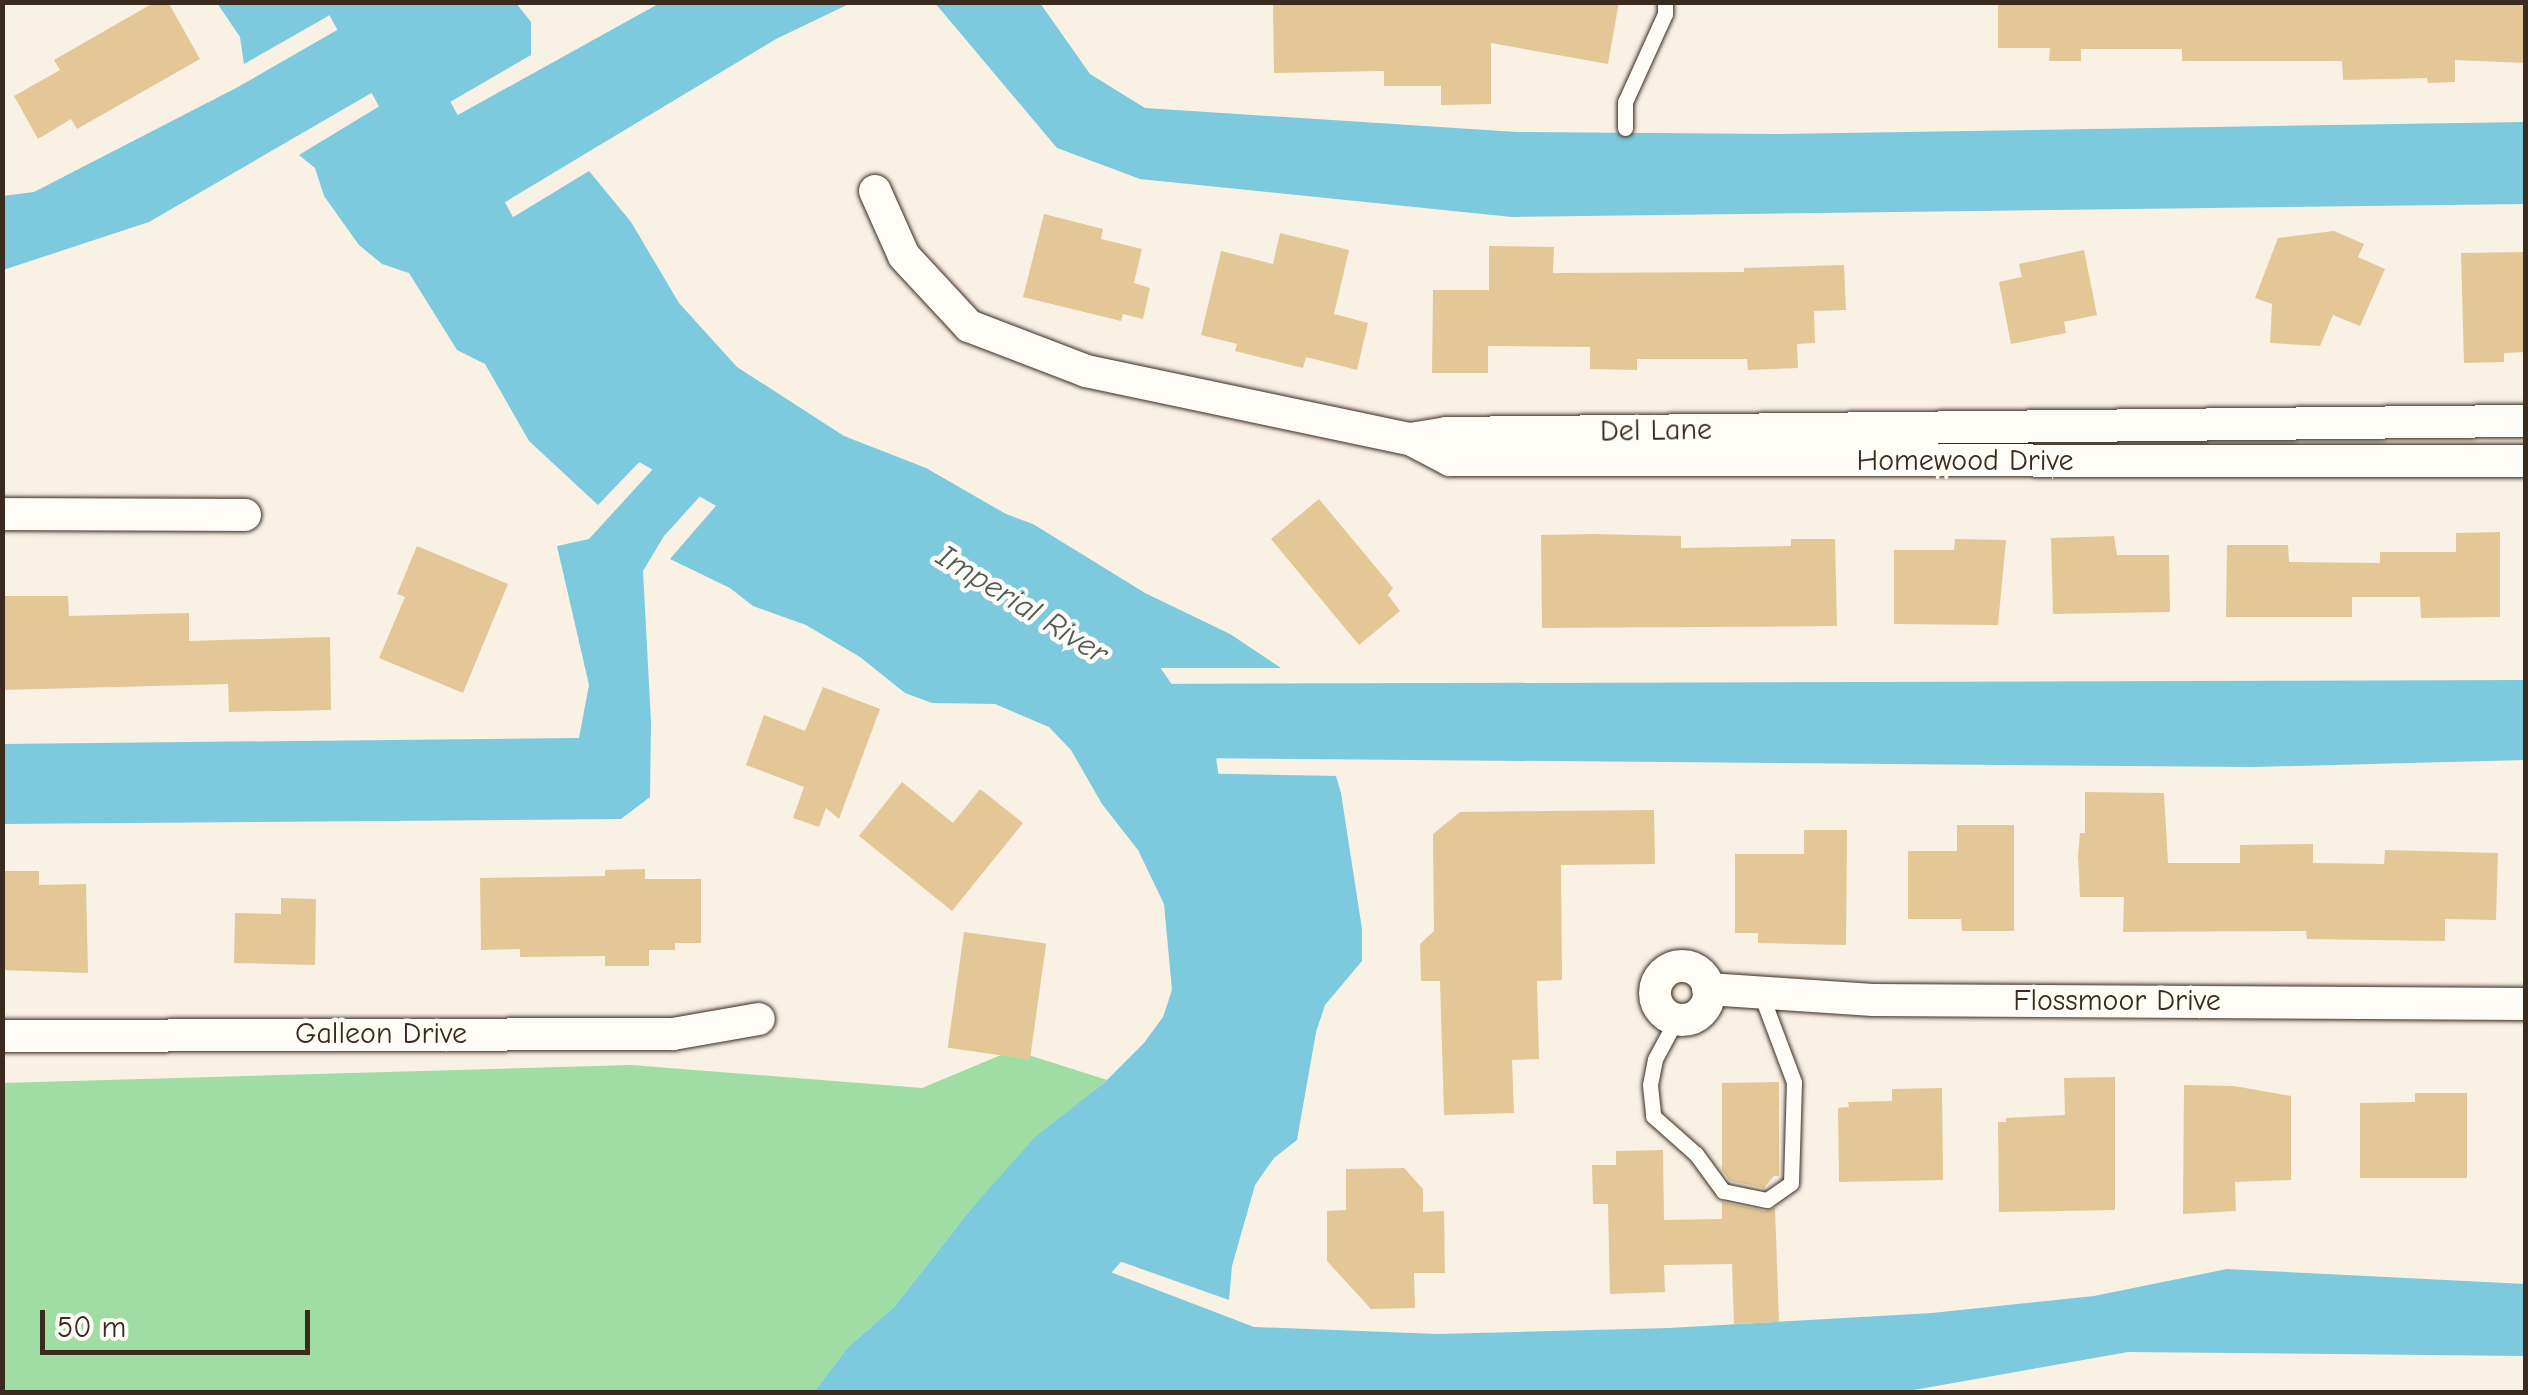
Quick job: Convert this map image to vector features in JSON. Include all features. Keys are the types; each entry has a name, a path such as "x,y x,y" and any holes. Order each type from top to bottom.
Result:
{"street":[{"name":"Del Lane","path":"875,191 904,256 969,326 1086,371 1410,439 1446,433 2526,421"},
{"name":"Homewood Drive","path":"1410,439 1450,460 2526,461"},
{"path":"2,514 245,515"},
{"name":"Flossmoor Drive","path":"1676,1020 1656,1005 1655,987 1665,972 1692,968 1708,990 1873,1000 2526,1004"},
{"path":"1676,1020 1700,1013 1708,990"},
{"name":"Galleon Drive","path":"2,1036 673,1034 758,1019"}],"lane":[{"path":"1625,128 1625,102 1665,14 1665,2"},
{"path":"1676,1020 1655,1060 1650,1085 1653,1116 1696,1154 1723,1191 1767,1200 1792,1182 1794,1082 1761,993"}],"green space":[{"path":"1013,1050 1107,1080 971,1209 894,1307 848,1347 814,1392 3,1392 2,1083 631,1065 922,1088"}],"water":[{"path":"217,3 351,3 244,64 240,37"},
{"path":"376,3 516,3 531,22 531,55 412,124 412,138 464,231 487,233 589,171 631,222 679,303 737,367 844,436 926,468 1006,514 1033,524 1145,593 1230,634 1281,668 1132,668 1118,674 1115,684 1117,693 1177,773 1336,776 1341,793 1362,929 1362,961 1325,1005 1316,1032 1297,1140 1274,1158 1255,1185 1232,1266 1229,1300 1074,1245 938,1392 814,1392 848,1347 894,1307 971,1209 1035,1137 1103,1084 1144,1043 1163,1017 1172,990 1164,904 1138,850 1102,804 1071,750 1049,727 995,704 932,703 905,693 860,657 806,625 753,606 730,588 670,559 740,478 740,467 732,459 685,431 670,430 598,505 529,441 485,364 457,350 409,273 382,264 359,245 324,196 315,168 299,155 416,84 415,70"},
{"path":"660,3 851,3 776,39 477,219 429,131"},
{"path":"935,3 1040,3 1090,74 1145,108 1517,132 1777,134 2525,122 2525,204 1512,217 1140,179 1057,148"},
{"path":"365,14 399,77 149,222 3,270 3,196 34,192 238,87"},
{"path":"675,445 722,472 664,536 643,571 651,722 650,797 621,819 3,824 3,744 579,738 589,685 557,546 589,539"},
{"path":"2525,680 2525,760 2253,767 1183,758 1133,684"},
{"path":"1079,1260 1254,1327 1438,1334 1669,1328 1932,1313 2094,1296 2227,1269 2525,1284 2525,1356 2128,1352 1908,1391 961,1392"}],"building":[{"path":"155,2 168,2 200,59 77,129 71,119 38,139 14,96 60,70 54,60"},
{"path":"1273,2 1619,2 1608,64 1491,43 1491,104 1441,105 1441,86 1384,86 1384,71 1274,73"},
{"path":"1998,2 2526,2 2526,63 2455,60 2455,82 2428,83 2427,78 2343,80 2342,61 2182,61 2182,49 2081,49 2081,61 2049,61 2050,48 1998,48"},
{"path":"1044,214 1103,229 1101,239 1142,249 1134,283 1150,288 1143,319 1123,314 1121,321 1023,297"},
{"path":"2334,231 2364,244 2358,257 2385,269 2360,326 2333,315 2320,346 2270,343 2272,304 2255,298 2278,238"},
{"path":"1280,233 1349,250 1334,314 1368,323 1357,370 1306,357 1303,368 1235,351 1237,344 1201,335 1221,251 1273,264"},
{"path":"1489,246 1554,247 1553,273 1744,272 1744,268 1844,265 1846,310 1814,311 1815,343 1797,344 1798,368 1748,370 1747,359 1637,359 1637,370 1590,369 1590,347 1488,346 1488,373 1432,373 1433,290 1489,290"},
{"path":"2084,250 2097,315 2064,322 2066,333 2011,344 1999,282 2022,277 2019,264"},
{"path":"2526,252 2526,352 2504,353 2504,362 2464,363 2461,253"},
{"path":"1319,499 1393,588 1388,595 1400,611 1359,645 1271,539"},
{"path":"2500,532 2500,617 2421,618 2420,597 2352,597 2352,617 2226,617 2227,545 2288,545 2289,562 2380,563 2380,552 2456,552 2456,533"},
{"path":"1541,535 1681,536 1681,548 1791,546 1791,539 1835,539 1837,626 1542,628"},
{"path":"2114,536 2117,555 2169,555 2170,612 2053,614 2051,538"},
{"path":"1955,539 2006,540 1998,625 1894,624 1894,550 1954,550"},
{"path":"417,546 508,584 463,693 379,658 405,597 397,594"},
{"path":"2,596 68,596 69,616 189,613 189,641 330,637 331,710 229,712 228,684 2,690"},
{"path":"823,687 880,709 839,819 826,808 819,827 793,818 804,787 746,765 764,715 805,731"},
{"path":"902,782 953,823 980,789 1023,823 952,911 859,836"},
{"path":"2085,792 2164,793 2168,863 2240,863 2240,845 2313,844 2313,863 2384,864 2385,850 2498,853 2496,920 2445,919 2445,941 2307,939 2306,931 2123,932 2124,897 2080,897 2078,856 2080,833 2085,833"},
{"path":"1654,810 1655,864 1561,865 1562,980 1537,981 1539,1059 1512,1060 1514,1113 1444,1115 1440,981 1421,981 1420,944 1434,931 1433,834 1460,812"},
{"path":"1957,825 2014,825 2014,931 1962,931 1961,919 1908,919 1908,851 1957,851"},
{"path":"1804,830 1847,830 1846,945 1758,943 1758,933 1735,933 1735,854 1804,854"},
{"path":"645,869 645,879 701,879 701,943 675,943 675,950 649,950 649,966 605,966 605,956 520,957 520,949 481,950 480,878 605,876 605,870"},
{"path":"2,871 39,871 39,885 86,884 88,973 2,970"},
{"path":"281,898 316,899 315,965 234,963 235,913 281,914"},
{"path":"964,932 1046,944 1030,1059 948,1048"},
{"path":"2115,1077 2115,1210 1999,1212 1998,1122 2006,1122 2006,1118 2065,1115 2064,1078"},
{"path":"1779,1082 1779,1176 1774,1176 1764,1188 1730,1181 1722,1170 1722,1083"},
{"path":"2184,1085 2234,1086 2291,1096 2291,1180 2235,1182 2236,1211 2183,1214"},
{"path":"1942,1088 1943,1180 1839,1182 1838,1108 1849,1107 1848,1102 1892,1101 1892,1089"},
{"path":"2415,1093 2467,1093 2467,1178 2360,1178 2360,1103 2415,1102"},
{"path":"1663,1150 1664,1220 1722,1219 1722,1202 1765,1211 1775,1208 1779,1322 1734,1324 1732,1264 1664,1265 1665,1292 1610,1294 1608,1204 1593,1204 1592,1165 1616,1165 1616,1151"},
{"path":"1404,1168 1423,1189 1423,1212 1444,1211 1445,1273 1414,1273 1415,1308 1371,1309 1327,1261 1327,1211 1346,1210 1346,1169"}],"waterway":[{"name":"Imperial River","path":"359,2 488,240 537,304"},
{"name":"Imperial River","path":"594,378 621,414 775,502 818,515"},
{"name":"Imperial River","path":"1052,618 1114,658 1183,758 1197,863"},
{"name":"Imperial River","path":"961,1392 1121,1212 1136,1175"}]}
